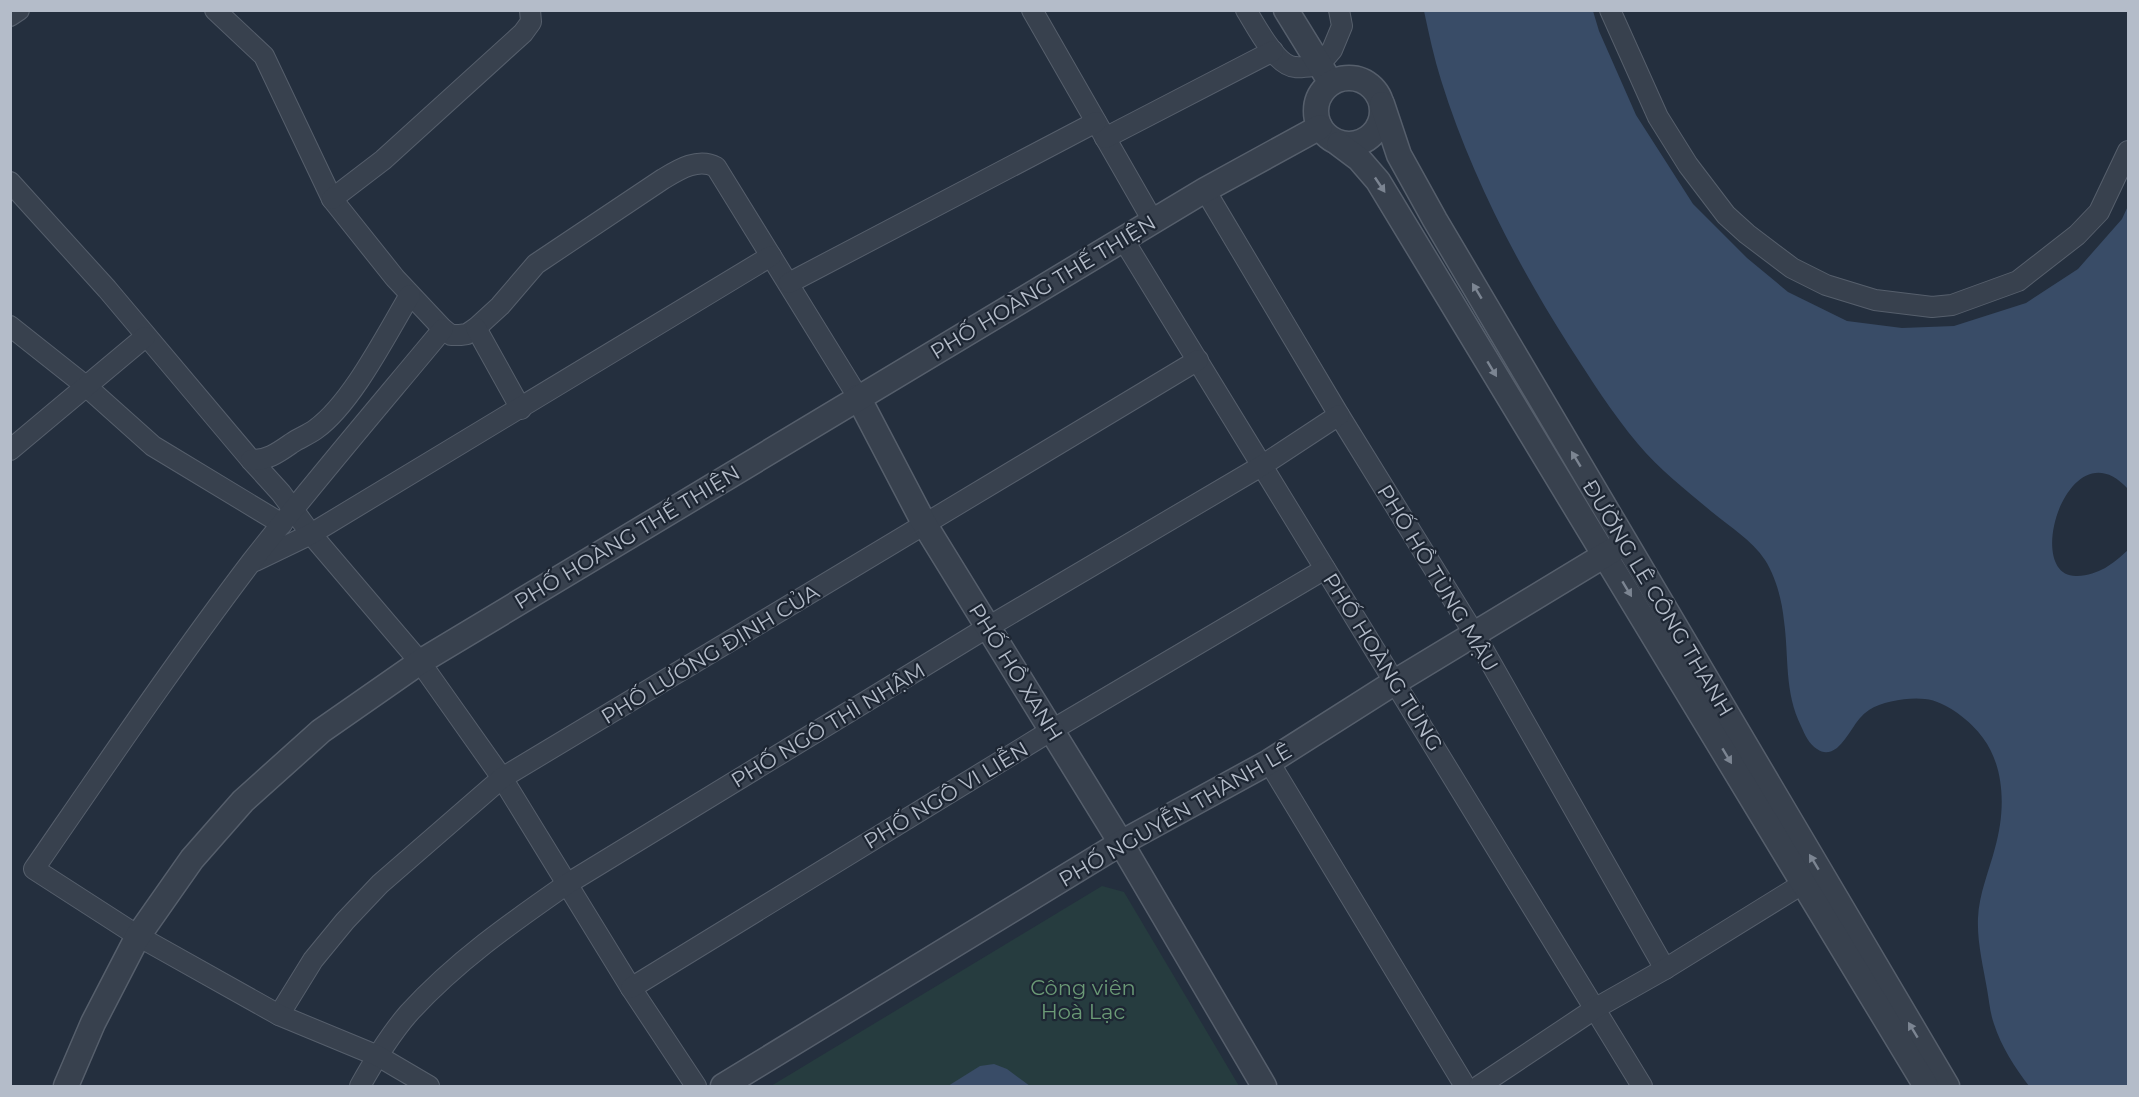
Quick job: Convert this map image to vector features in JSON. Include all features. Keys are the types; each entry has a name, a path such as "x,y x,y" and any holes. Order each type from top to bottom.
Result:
{"street":[{"path":"10,16 19,10"},
{"path":"215,10 264,56 332,199 410,295 443,329 451,335 460,335 476,328 521,409"},
{"path":"332,199 383,160 523,33 531,22 530,10"},
{"path":"1032,10 1153,221"},
{"path":"1246,10 1282,63 1293,68 1325,74 1335,79 1362,80 1378,94 1382,105 1382,116 1378,127 1371,136 1350,145 1339,144 1328,138 1320,128 1315,109 1323,90 1325,74 1332,50 1342,26 1339,10"},
{"path":"1286,10 1325,74"},
{"path":"1610,10 1658,117 1688,165 1726,215 1792,268 1826,285 1875,300 1932,307 1952,305 2018,281 2077,236 2099,212 2128,151"},
{"path":"789,283 1101,130 1273,51"},
{"name":"ĐƯỜNG LÊ CÔNG THANH","path":"1382,105 1399,155 1615,548 1804,883 1937,1085"},
{"name":"PHỐ HOÀNG THẾ THIỆN","path":"66,1086 93,1023 138,936 192,859 243,801 321,731 420,662 858,397 1205,190 1320,128"},
{"name":"ĐƯỜNG LÊ CÔNG THANH","path":"1339,144 1359,159 1378,181 1615,548 1937,1085"},
{"name":"PHỐ HỒ XANH","path":"476,328 500,306 536,264 682,168 702,163 716,167 858,397 926,525 1122,843 1264,1086"},
{"path":"10,182 107,289 145,337 281,493 287,517"},
{"name":"PHỐ HỒ TÙNG MẬU","path":"1205,190 1339,415 1475,635 1665,969"},
{"name":"PHỐ HOÀNG TÙNG","path":"1122,239 1263,465 1642,1086"},
{"path":"251,564 311,534 771,256"},
{"path":"251,460 262,461 279,452 315,430 334,412 348,395 410,295"},
{"path":"10,326 87,387 153,446 287,517 311,534 420,662 502,778 631,988 696,1086"},
{"path":"429,1086 378,1056 279,1015 138,936 34,869 136,722 251,564 287,517 443,329"},
{"path":"10,450 145,337"},
{"name":"PHỐ LƯƠNG ĐỊNH CỦA","path":"279,1015 313,960 345,921 380,884 502,778 1198,360"},
{"name":"PHỐ NGÔ THÌ NHẬM","path":"360,1086 407,1016 450,971 506,927 567,884 988,627 1263,465 1339,415"},
{"name":"PHỐ NGUYỄN THÀNH LÊ","path":"723,1086 1122,843 1269,762 1615,548"},
{"name":"PHỐ NGÔ VI LIỄN","path":"631,988 1052,730 1325,569"},
{"path":"1269,762 1465,1086"},
{"path":"1479,1086 1596,1008 1665,969 1804,883"}],"green space":[{"name":"Công viên Hoà Lạc","path":"1102,886 1124,892 1239,1086 771,1086"}],"water":[{"path":"1424,11 1593,11 1599,31 1636,115 1693,204 1747,258 1788,292 1847,321 1902,328 1954,326 2026,303 2078,269 2122,219 2128,206 2128,489 2107,474 2087,475 2071,488 2059,508 2053,532 2053,554 2061,570 2077,576 2105,568 2128,550 2128,1086 2029,1086 2014,1064 2000,1040 1993,1020 1978,936 1980,900 1998,834 2002,806 2000,777 1991,750 1978,732 1958,713 1933,701 1919,699 1889,702 1869,710 1860,718 1841,744 1832,751 1822,752 1809,742 1796,713 1789,687 1782,605 1769,567 1760,553 1747,540 1683,488 1646,453 1610,408 1568,344 1530,281 1480,183 1441,80"},
{"path":"994,1064 1007,1069 1030,1086 948,1086 980,1066"}]}
